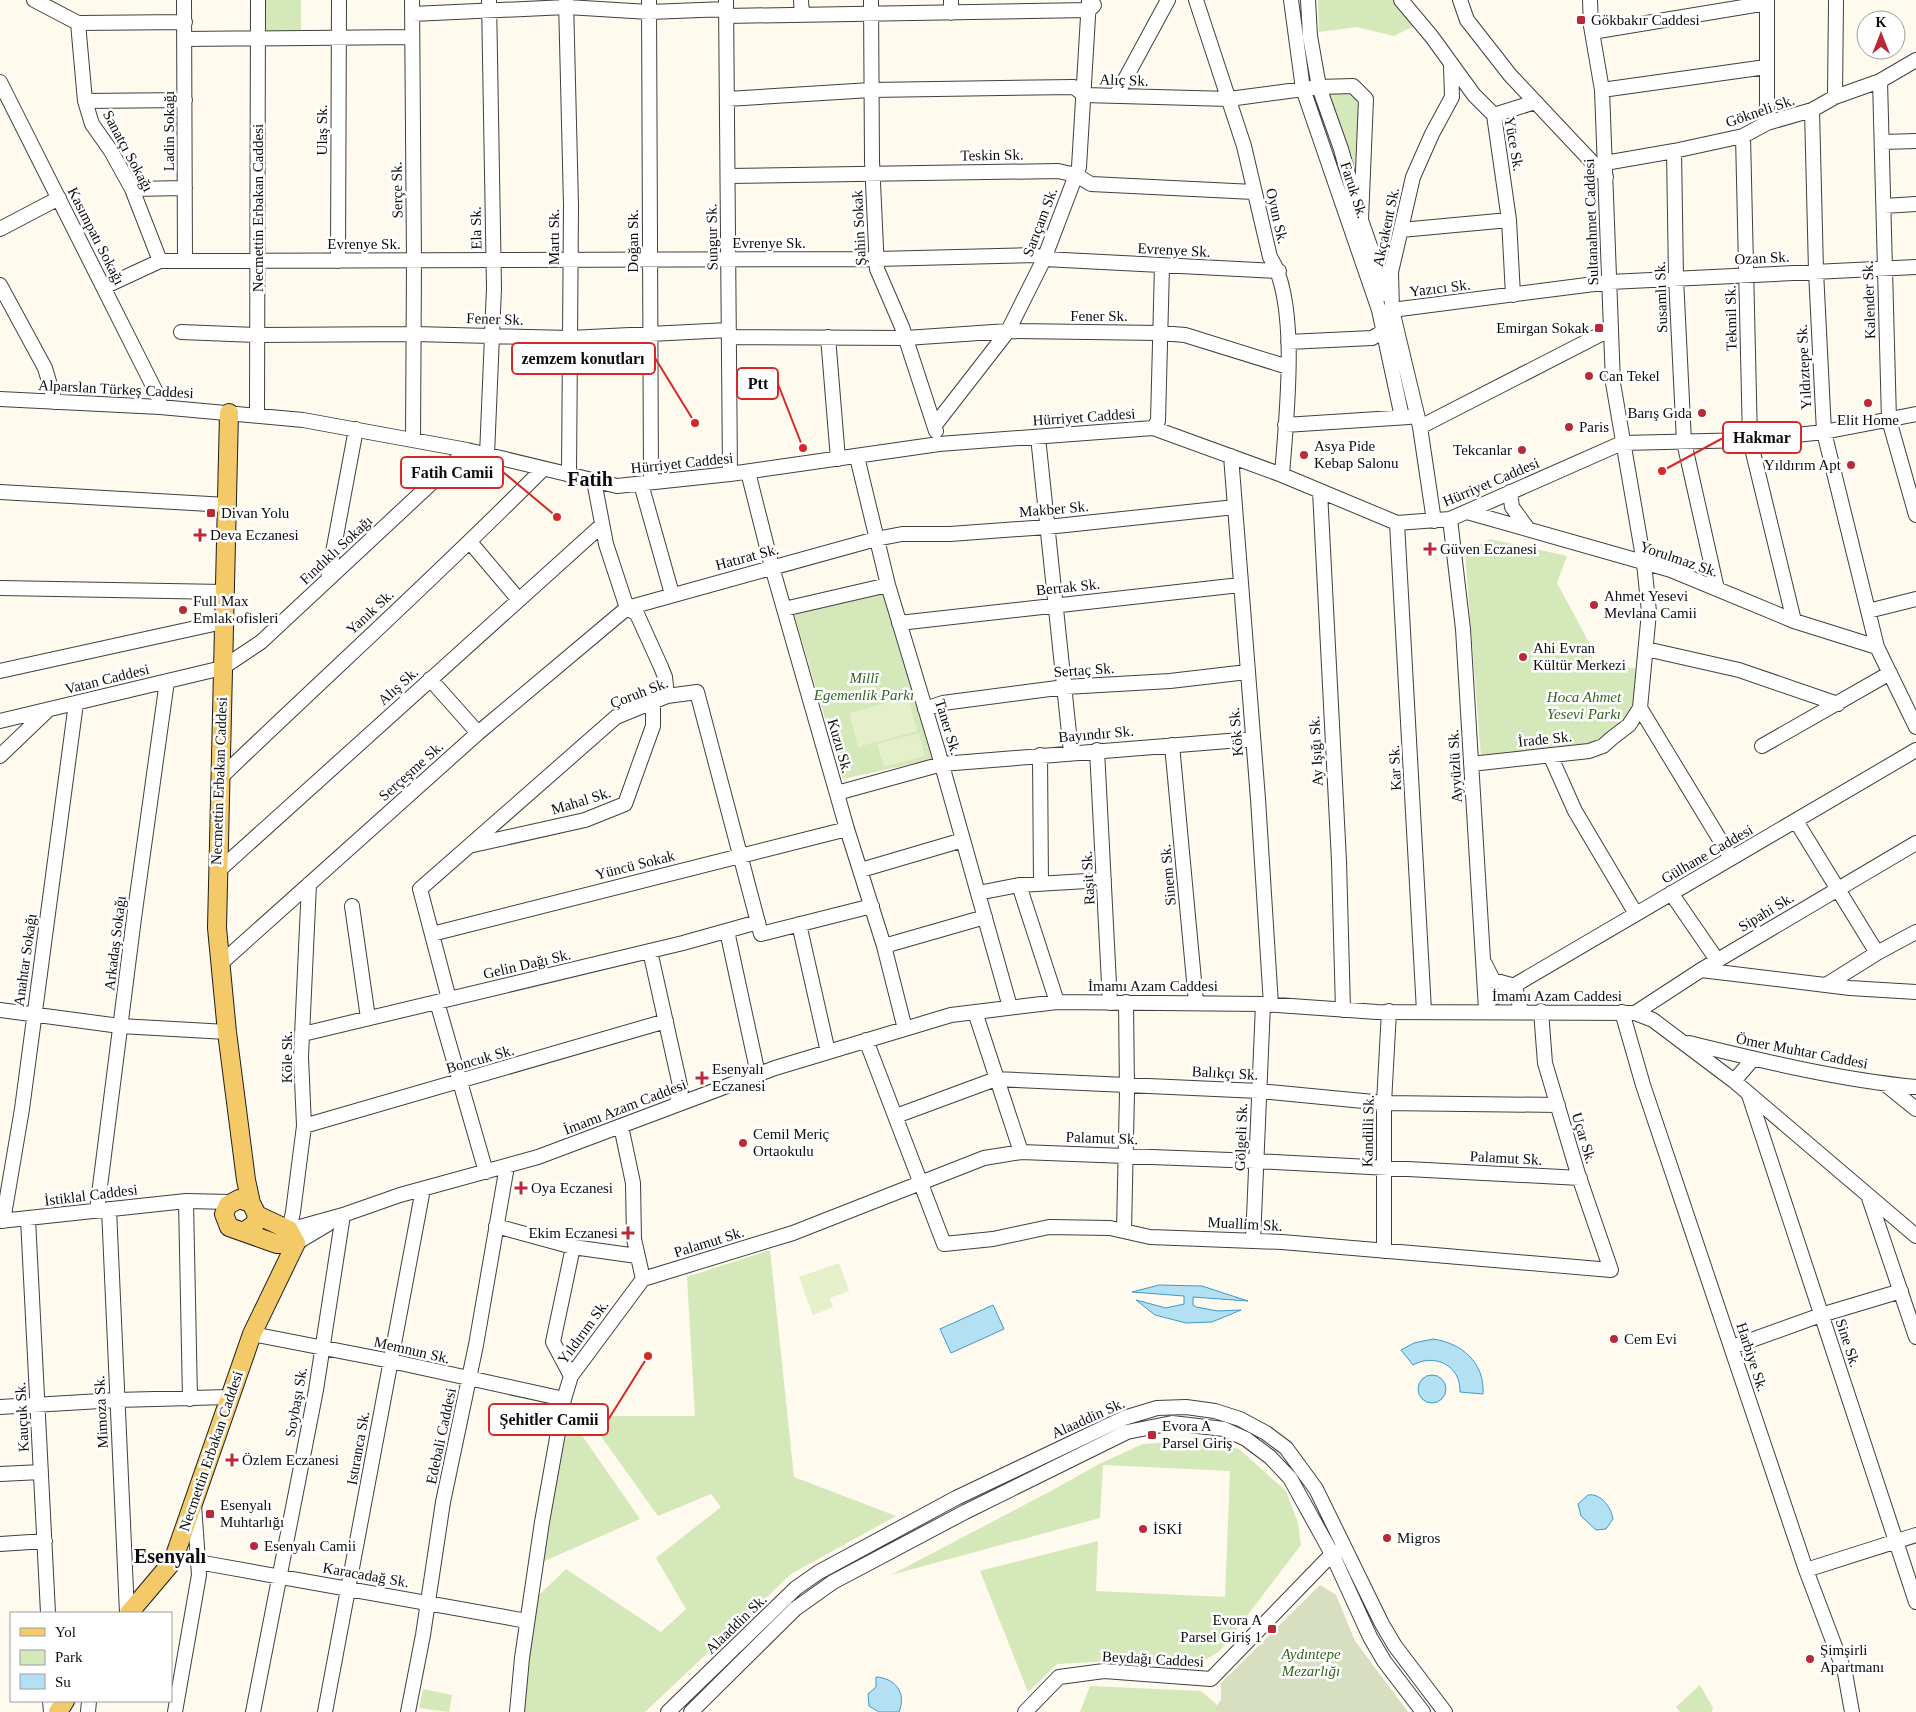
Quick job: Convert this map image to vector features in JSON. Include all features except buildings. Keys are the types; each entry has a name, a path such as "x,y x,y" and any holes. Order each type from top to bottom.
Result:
{"main road":[{"name":"Necmettin Erbakan Caddesi","path":"226,1223 224,1214 244,1205 242,1148 227,1032 217,928 219,779 230,413"},
{"path":"244,1205 292,1237"},
{"path":"243,1232 252,1228 244,1205"},
{"path":"226,1223 233,1230 277,1244 292,1237"},
{"name":"Necmettin Erbakan Caddesi","path":"129,1612 173,1561 252,1334 292,1237"},
{"name":"Necmettin Erbakan Caddesi","path":"252,1334 254,1315 276,1256 277,1244"}],"street":[{"path":"34,0 78,23 184,22"},
{"name":"Ladin Sokağı","path":"184,0 185,261"},
{"name":"Necmettin Erbakan Caddesi","path":"257,415 259,335 258,0"},
{"name":"Ulaş Sk.","path":"338,261 339,0"},
{"path":"801,0 802,15"},
{"path":"1116,96 1168,0"},
{"name":"Oyun Sk.","path":"1196,0 1244,146 1270,258 1279,271 1287,312 1288,367 1282,475"},
{"name":"Faruk Sk.","path":"1292,0 1303,89 1379,310 1402,417"},
{"path":"1308,0 1310,36 1319,87 1392,310"},
{"name":"Yüce Sk.","path":"1401,0 1432,37 1474,95 1494,115 1509,220 1513,295"},
{"path":"1460,0 1467,20 1510,74 1535,102 1605,170"},
{"name":"Sultanahmet Caddesi","path":"1590,0 1592,32 1602,90 1613,383 1644,563"},
{"path":"1835,97 1836,0"},
{"path":"1592,32 1767,2 1767,123"},
{"path":"412,7 567,3 726,8 802,15 871,7 1023,6 1092,3"},
{"name":"Martı Sk.","path":"567,3 570,260 569,475"},
{"name":"Sarıçam Sk.","path":"935,425 1008,331 1044,259 1079,167 1092,3"},
{"name":"Ela Sk.","path":"488,455 493,260 489,5"},
{"name":"Doğan Sk.","path":"649,6 648,260 650,332 646,483 672,594"},
{"name":"Serçe Sk.","path":"412,7 415,334 413,440"},
{"name":"Şahin Sokak","path":"871,7 872,174 877,269 906,338 935,425 939,444"},
{"name":"Sungur Sk.","path":"726,8 730,474"},
{"name":"Sanatçı Sokağı","path":"78,23 85,101 92,124 111,150 132,189 160,261"},
{"path":"185,39 412,37"},
{"name":"Gökneli Sk.","path":"1605,170 1674,151 1743,136 1767,123 1812,110 1835,97 1880,81 1916,60"},
{"name":"Akçakent Sk.","path":"1434,521 1418,422 1392,310 1391,272 1413,177 1432,134 1452,97 1451,65"},
{"path":"1602,90 1766,67"},
{"name":"Kalender Sk.","path":"1880,81 1889,420 1916,515"},
{"name":"Kasımpatı Sokağı","path":"0,82 104,286 159,398 160,407"},
{"name":"Alıç Sk.","path":"727,99 871,90 1074,87 1084,95 1228,99 1319,87 1353,86 1366,100 1361,220"},
{"path":"85,101 185,100"},
{"path":"1494,115 1535,102"},
{"name":"Yıldıztepe Sk.","path":"1812,110 1816,271 1824,432 1877,646 1916,727"},
{"name":"Tekmil Sk.","path":"1743,136 1750,440 1794,621"},
{"path":"1882,142 1916,141"},
{"name":"Susamlı Sk.","path":"1674,151 1676,278 1684,442 1717,589"},
{"name":"Teskin Sk.","path":"728,176 1058,171 1076,175 1091,184 1254,192"},
{"path":"132,189 185,188"},
{"path":"0,230 59,198"},
{"path":"1884,206 1916,204"},
{"path":"1401,230 1509,220"},
{"name":"Evrenye Sk.","path":"160,261 876,259 1034,255 1044,259 1279,271"},
{"path":"104,286 160,261"},
{"path":"1153,428 1158,421 1162,266"},
{"name":"Ozan Sk.","path":"1610,282 1916,267"},
{"name":"Yazıcı Sk.","path":"1384,331 1392,310 1610,282"},
{"path":"0,285 4,300 45,368 55,402"},
{"path":"1286,425 1402,417 1418,422 1611,330"},
{"name":"Fener Sk.","path":"181,332 259,335 415,334 570,338 650,332 906,338 1008,331 1160,333 1185,335 1288,367"},
{"path":"1288,342 1372,338 1384,331"},
{"path":"828,337 838,459"},
{"name":"Alparslan Türkeş Caddesi","path":"0,399 160,407 230,413"},
{"name":"Hürriyet Caddesi","path":"230,413 356,429 467,450 617,486 748,472 939,444 1153,428 1282,475 1397,523 1450,519 1622,443 1750,440 1824,432 1916,414"},
{"path":"328,579 356,429"},
{"path":"1038,437 1071,752"},
{"name":"Fındıklı Sokağı","path":"222,668 260,642 467,450"},
{"name":"Taner Sk.","path":"857,456 888,585 964,840 1010,1007"},
{"name":"Kök Sk.","path":"1231,456 1253,739 1267,1004"},
{"name":"Yanık Sk.","path":"219,779 340,662 470,542 543,469"},
{"name":"Kuzu Sk.","path":"748,472 772,567 847,829 884,946 905,1028"},
{"path":"594,481 606,544 627,608 637,614 665,677 667,696"},
{"name":"Ay Işığı Sk.","path":"1320,491 1339,861 1343,1010"},
{"path":"0,492 227,505"},
{"path":"1510,492 1512,507 1528,529"},
{"name":"Makber Sk.","path":"876,539 902,534 950,534 1234,507"},
{"name":"Yorulmaz Sk.","path":"1466,512 1671,570 1794,621 1877,646"},
{"name":"Ayyüzlü Sk.","path":"1450,519 1463,630 1486,1007"},
{"name":"Kar Sk.","path":"1397,523 1424,1011"},
{"name":"Alış Sk.","path":"217,872 602,525"},
{"name":"Hatırat Sk.","path":"627,608 876,539"},
{"path":"470,542 518,600"},
{"path":"1644,563 1649,612 1640,708 1731,858"},
{"path":"784,608 888,585"},
{"name":"Berrak Sk.","path":"900,623 1056,604 1240,585"},
{"path":"0,588 224,592"},
{"path":"1868,611 1916,599"},
{"name":"Serçeşme Sk.","path":"220,964 478,733 627,608"},
{"path":"0,671 224,622"},
{"path":"1646,649 1739,670 1838,704"},
{"name":"Vatan Caddesi","path":"0,721 222,668"},
{"name":"Sertaç Sk.","path":"926,709 943,703 1065,687 1170,681 1247,672"},
{"path":"1762,746 1890,673"},
{"path":"430,679 478,733"},
{"name":"Arkadaş Sokağı","path":"103,1209 120,1026 167,681"},
{"name":"Çoruh Sk.","path":"486,1172 459,1082 432,934 420,889 616,717 667,696 697,692 758,922"},
{"name":"Anahtar Sokağı","path":"2,1221 22,1109 76,703"},
{"name":"Mahal Sk.","path":"471,846 585,820 625,804 653,726 653,703"},
{"name":"İrade Sk.","path":"1471,764 1588,751 1603,746 1629,725 1640,708"},
{"path":"0,756 48,710"},
{"name":"Bayındır Sk.","path":"837,793 942,764 1071,752 1253,739"},
{"name":"Sinem Sk.","path":"1172,744 1196,1002"},
{"name":"Raşit Sk.","path":"1097,750 1110,1003"},
{"name":"Gülhane Caddesi","path":"1486,1007 1515,986 1916,750"},
{"path":"1040,755 1041,884"},
{"path":"1550,755 1575,810 1636,914"},
{"path":"1796,820 1877,952"},
{"name":"Yüncü Sokak","path":"432,934 847,829"},
{"path":"861,870 964,840"},
{"name":"Sipahi Sk.","path":"1629,1013 1916,843"},
{"path":"978,893 1019,885 1104,880"},
{"name":"Köle Sk.","path":"292,1237 293,1212 304,1126 303,1034 309,884"},
{"path":"1019,885 1057,1002"},
{"path":"1671,893 1718,960"},
{"path":"352,906 368,1018"},
{"path":"758,922 761,934 872,906"},
{"path":"884,946 985,918"},
{"name":"Gelin Dağı Sk.","path":"303,1034 650,951 758,922"},
{"path":"799,924 828,1052"},
{"path":"727,931 758,1074"},
{"path":"1826,985 1877,952 1916,932"},
{"path":"650,951 681,1090 676,1105"},
{"path":"1482,951 1492,980 1515,986 1521,1011"},
{"path":"1701,970 1826,985 1916,992"},
{"name":"İmamı Azam Caddesi","path":"292,1237 343,1215 423,1189 538,1158 758,1074 905,1028 951,1015 1057,1002 1196,1002 1389,1011 1486,1007 1521,1011 1629,1013 1653,1020 1734,1081 1916,1236"},
{"path":"1124,1231 1127,1085 1126,1002"},
{"name":"Gölgeli Sk.","path":"1253,1240 1258,1091 1267,1004"},
{"path":"0,1010 120,1026 227,1032"},
{"name":"Kandilli Sk.","path":"1384,1251 1384,1103 1389,1011"},
{"name":"Uçar Sk.","path":"1541,1011 1545,1063 1580,1178 1611,1270"},
{"path":"975,1012 1021,1152"},
{"name":"Harbiye Sk.","path":"1629,1013 1643,1085 1806,1570 1844,1673 1852,1712"},
{"name":"Boncuk Sk.","path":"304,1126 666,1022"},
{"path":"866,1040 922,1182"},
{"name":"Ömer Muhtar Caddesi","path":"1683,1042 1753,1059 1885,1084 1916,1087"},
{"path":"1734,1081 1753,1059"},
{"name":"Balıkçı Sk.","path":"896,1116 996,1079 1258,1091 1384,1103 1558,1105"},
{"path":"1885,1084 1916,1109"},
{"name":"Sine Sk.","path":"1749,1094 1916,1602"},
{"path":"621,1126 633,1183 634,1239 643,1279"},
{"name":"Palamut Sk.","path":"643,1279 793,1233 984,1158 1021,1152 1256,1161 1580,1178"},
{"name":"Edebali Caddesi","path":"408,1712 444,1502 469,1380 506,1166"},
{"name":"Muallim Sk.","path":"922,1182 944,1244 993,1239 1049,1227 1110,1228 1150,1237 1253,1240 1611,1270"},
{"name":"Istıranca Sk.","path":"325,1712 423,1189"},
{"path":"1867,1194 1916,1337"},
{"path":"190,1398 186,1201 216,1215 226,1223"},
{"name":"İstiklal Caddesi","path":"2,1221 186,1201 244,1205"},
{"name":"Mimoza Sk.","path":"103,1209 117,1400 128,1612"},
{"name":"Soybaşı Sk.","path":"253,1712 316,1390 343,1215"},
{"name":"Kauçuk Sk.","path":"28,1219 48,1612"},
{"path":"496,1226 573,1247 637,1256"},
{"path":"570,1376 553,1342 573,1247"},
{"name":"Yıldırım Sk.","path":"517,1712 527,1622 542,1522 564,1399 570,1376 643,1279"},
{"path":"1732,1347 1822,1315 1901,1290"},
{"name":"Memnun Sk.","path":"252,1334 391,1361 469,1380 564,1399"},
{"path":"0,1406 229,1397"},
{"name":"Alaaddin Sk.","path":"668,1712 807,1580 956,1498 1124,1418 1157,1408 1186,1407 1214,1411 1240,1419 1266,1432 1286,1448 1316,1489 1375,1645 1423,1712"},
{"name":"Alaaddin Sk.","path":"691,1712 795,1609 813,1594 965,1512 1127,1432 1172,1423 1198,1424 1231,1432 1246,1439 1270,1457 1290,1478 1338,1551 1395,1646 1445,1712"},
{"path":"0,1474 41,1472"},
{"path":"973,1490 981,1504"},
{"path":"956,1498 965,1512"},
{"path":"175,1712 199,1575 194,1502"},
{"path":"1806,1570 1916,1535"},
{"path":"0,1544 45,1541"},
{"name":"Beydağı Caddesi","path":"1025,1712 1059,1677 1104,1671 1211,1679 1338,1551"},
{"name":"Karacadağ Sk.","path":"198,1562 349,1588 527,1622"}],"green space":[{"path":"263,0 301,0 301,34 263,34"},
{"path":"1318,0 1398,0 1416,25 1394,36 1357,27 1319,32"},
{"path":"1351,90 1361,100 1359,166 1352,168 1328,91"},
{"name":"Hoca Ahmet Yesevi Parkı","path":"1490,539 1567,556 1557,583 1592,648 1592,664 1641,669 1635,709 1601,744 1481,758 1465,552"},
{"name":"Millî Egemenlik Parkı","path":"884,593 934,759 843,779 794,614"},
{"path":"908,697 917,731 858,747 849,713"},
{"path":"919,733 925,756 884,767 877,744"},
{"path":"770,1250 794,1477 896,1516 791,1574 645,1712 524,1712 536,1598 566,1569 661,1632 686,1609 656,1558 721,1507 711,1494 658,1516 593,1425 600,1416 695,1416 687,1277"},
{"path":"839,1263 849,1291 830,1298 833,1307 813,1315 799,1277"},
{"path":"567,1414 640,1519 540,1563"},
{"path":"1207,1440 1239,1449 1286,1491 1298,1523 1301,1545 1220,1651 1195,1666 1113,1661 1057,1664 1028,1692 980,1571 1098,1541 1096,1591 1225,1597 1230,1471 1103,1465 1100,1518 891,1575 1101,1463 1143,1444"},
{"name":"Aydıntepe Mezarlığı","path":"1320,1585 1336,1595 1355,1641 1408,1712 1212,1712 1221,1700 1221,1683"},
{"path":"1700,1685 1713,1708 1712,1712 1680,1712 1676,1707"},
{"path":"1090,1686 1201,1691 1217,1705 1212,1712 1080,1712"},
{"path":"423,1689 452,1695 449,1712 419,1708"}],"water":[{"path":"1159,1285 1202,1286 1248,1301 1193,1297 1193,1305 1196,1307 1218,1311 1241,1310 1212,1322 1186,1323 1155,1315 1136,1300 1166,1308 1184,1304 1184,1296 1132,1292"},
{"path":"993,1305 1004,1329 951,1353 940,1329"},
{"path":"1433,1339 1453,1345 1469,1356 1480,1372 1483,1394 1460,1392 1456,1375 1451,1368 1437,1361 1429,1360 1413,1365 1401,1350 1414,1343"},
{"path":"1432,1375 1442,1379 1446,1389 1442,1399 1432,1403 1422,1399 1418,1389 1422,1379"},
{"path":"1588,1495 1597,1496 1605,1502 1610,1510 1613,1519 1606,1529 1596,1530 1581,1516 1578,1504"},
{"path":"876,1677 889,1680 898,1688 901,1699 899,1712 879,1712 869,1706 868,1694 876,1687"}],"place":[{"name":"Gökbakır Caddesi","path":"1581,20"},
{"name":"Emirgan Sokak","path":"1599,328"},
{"name":"Can Tekel","path":"1589,376"},
{"name":"Elit Home","path":"1868,403"},
{"name":"Barış Gıda","path":"1702,413"},
{"name":"zemzem konutları","path":"695,423"},
{"name":"Paris","path":"1569,427"},
{"name":"Ptt","path":"803,448"},
{"name":"Tekcanlar","path":"1522,450"},
{"name":"Asya Pide Kebap Salonu","path":"1304,455"},
{"name":"Yıldırım Apt","path":"1851,465"},
{"name":"Hakmar","path":"1662,471"},
{"name":"Divan Yolu","path":"211,513"},
{"name":"Fatih Camii","path":"557,517"},
{"name":"Deva Eczanesi","path":"200,535"},
{"name":"Güven Eczanesi","path":"1430,549"},
{"name":"Ahmet Yesevi Mevlana Camii","path":"1594,605"},
{"name":"Full Max Emlak ofisleri","path":"183,610"},
{"name":"Ahi Evran Kültür Merkezi","path":"1523,657"},
{"name":"Esenyalı Eczanesi","path":"702,1078"},
{"name":"Cemil Meriç Ortaokulu","path":"743,1143"},
{"name":"Oya Eczanesi","path":"521,1188"},
{"name":"Ekim Eczanesi","path":"628,1233"},
{"name":"Cem Evi","path":"1614,1339"},
{"name":"Şehitler Camii","path":"648,1356"},
{"name":"Evora A Parsel Giriş","path":"1152,1435"},
{"name":"Özlem Eczanesi","path":"232,1460"},
{"name":"Esenyalı Muhtarlığı","path":"210,1514"},
{"name":"İSKİ","path":"1143,1529"},
{"name":"Migros","path":"1387,1538"},
{"name":"Esenyalı Camii","path":"254,1546"},
{"name":"Evora A Parsel Giriş 1","path":"1272,1629"},
{"name":"Şimşirli Apartmanı","path":"1810,1659"}],"district":[{"name":"Fatih","path":"590,479"},
{"name":"Esenyalı","path":"170,1556"}]}
